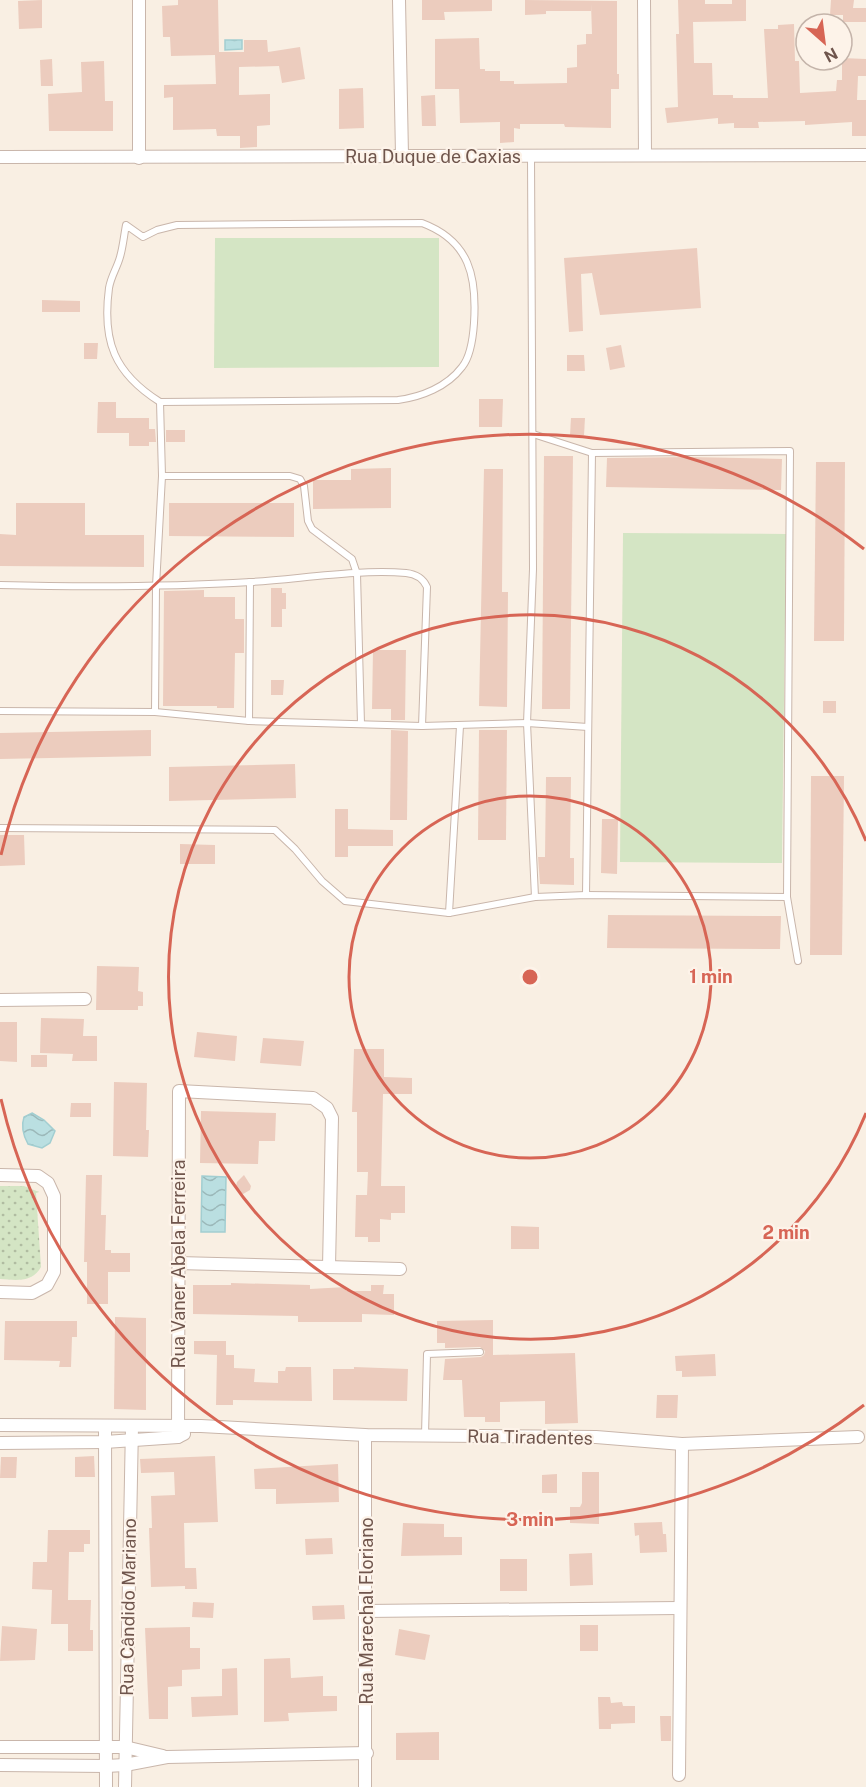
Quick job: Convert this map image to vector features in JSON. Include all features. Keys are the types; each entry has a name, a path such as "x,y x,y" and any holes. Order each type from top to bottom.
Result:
{"street":[{"path":"139,0 139,158"},
{"path":"399,0 402,155"},
{"path":"644,0 645,155"},
{"name":"Rua Duque de Caxias","path":"0,158 866,155"},
{"path":"0,1000 86,999"},
{"name":"Rua Vaner Abela Ferreira","path":"177,1431 179,1091 313,1098 327,1108 332,1118 329,1267"},
{"path":"0,1175 38,1176 48,1182 54,1196 54,1272 46,1285 32,1293 0,1292"},
{"path":"178,1263 399,1269"},
{"name":"Rua Tiradentes","path":"0,1425 132,1426 177,1431"},
{"name":"Rua Tiradentes","path":"0,1443 132,1441 201,1425 365,1435 596,1437 682,1444 858,1437"},
{"name":"Rua Cândido Mariano","path":"105,1426 106,1787"},
{"name":"Rua Cândido Mariano","path":"125,1787 132,1426"},
{"name":"Rua Marechal Floriano","path":"365,1435 367,1753 365,1787"},
{"path":"679,1775 682,1444"},
{"path":"365,1611 679,1608"},
{"path":"0,1747 125,1747 167,1757"},
{"path":"0,1765 105,1766 125,1765 167,1757 367,1753"}],"lane":[{"path":"531,156 533,569 527,723 535,897"},
{"path":"422,223 437,229 462,252 471,272 476,295 470,350 462,367 431,391 398,400 160,402 140,390 126,376 110,340 107,321 110,288 113,270 120,259 126,225 143,237 157,230 177,225 422,223"},
{"path":"155,712 156,586 162,476 160,402"},
{"path":"533,434 592,453 790,451 787,897 798,961"},
{"path":"586,895 592,453"},
{"path":"162,476 296,477 300,479 304,486 308,521 312,529 352,560 357,574 361,724"},
{"path":"0,585 156,586 406,573 421,577 427,587 422,726"},
{"path":"249,721 250,582"},
{"path":"0,711 155,712 249,721 422,726 527,723 588,727"},
{"path":"449,913 460,726"},
{"path":"0,828 275,830 295,849 322,881 345,901 449,913 535,897 586,895 787,897"},
{"path":"425,1435 427,1354 480,1352"}],"green space":[{"path":"215,238 439,238 439,367 214,368"},
{"path":"623,533 786,534 782,863 620,862"},
{"path":"0,1186 24,1186 39,1192 36,1193 41,1267 28,1278 0,1279"}],"water":[{"path":"225,40 242,40 242,49 225,50"},
{"path":"32,1113 44,1120 55,1131 50,1143 42,1148 28,1144 24,1134 24,1117"},
{"path":"202,1176 226,1177 225,1232 201,1232"}],"building":[{"path":"42,0 42,28 19,29 18,1"},
{"path":"178,0 218,0 219,52 244,52 244,40 267,40 268,52 300,47 305,79 282,83 279,66 239,67 239,95 270,94 270,125 257,126 257,147 240,148 240,136 217,136 216,129 173,130 173,97 164,98 164,85 216,84 215,55 171,56 170,37 163,37 162,6 178,5"},
{"path":"422,0 492,0 492,11 444,12 445,20 422,20"},
{"path":"525,0 617,1 619,89 611,89 611,128 565,127 564,124 520,124 520,129 514,128 514,142 500,143 500,122 460,123 459,89 435,89 435,39 479,38 480,69 500,71 500,81 514,81 514,84 567,83 567,68 577,67 577,45 586,44 586,34 592,34 591,4 591,11 546,11 546,14 525,15"},
{"path":"678,0 705,0 705,4 732,4 732,0 746,0 746,21 693,22 694,63 712,63 713,95 733,95 733,98 768,98 764,29 778,29 778,25 794,24 794,72 799,72 800,93 836,91 837,80 842,80 842,72 854,72 854,58 866,59 866,76 858,76 857,100 866,100 866,136 852,136 852,122 805,125 805,121 758,122 759,128 734,128 734,123 718,124 718,118 667,123 665,108 678,107 676,34 679,34"},
{"path":"831,0 854,0 853,8 866,8 866,22 854,22 854,12 830,12"},
{"path":"52,59 53,86 41,86 40,60"},
{"path":"104,61 105,101 113,101 113,131 49,131 48,94 82,92 81,62"},
{"path":"363,88 364,128 339,129 339,89"},
{"path":"435,95 436,126 422,126 421,96"},
{"path":"697,248 701,308 600,315 592,273 581,274 583,331 569,332 564,258"},
{"path":"42,300 80,301 80,312 42,312"},
{"path":"84,343 98,343 97,359 84,359"},
{"path":"621,345 625,367 610,370 606,348"},
{"path":"567,355 584,355 585,371 567,371"},
{"path":"479,399 503,399 502,427 479,427"},
{"path":"98,402 116,402 116,418 149,418 149,429 155,429 156,442 149,442 149,446 129,446 129,433 97,433"},
{"path":"571,418 585,418 584,435 570,435"},
{"path":"166,430 185,430 185,442 166,442"},
{"path":"544,456 573,456 570,709 542,709"},
{"path":"607,458 782,459 781,490 606,487"},
{"path":"816,462 845,462 844,641 814,641"},
{"path":"391,468 391,508 313,509 313,480 351,480 351,469"},
{"path":"484,469 503,469 502,592 508,592 507,707 479,706"},
{"path":"16,503 85,503 85,535 144,535 144,567 0,566 0,534 16,535"},
{"path":"169,503 294,503 294,537 169,536"},
{"path":"271,588 282,588 282,593 286,593 286,609 282,609 282,627 271,627"},
{"path":"204,590 204,597 235,597 235,619 244,619 244,653 235,653 234,708 163,706 164,591"},
{"path":"373,650 406,650 405,720 391,720 391,709 372,709"},
{"path":"271,680 284,680 283,695 271,695"},
{"path":"823,701 836,701 836,713 823,713"},
{"path":"151,730 151,756 0,759 0,733"},
{"path":"391,730 408,731 407,820 390,820"},
{"path":"479,730 507,730 506,840 478,840"},
{"path":"295,764 296,798 169,801 169,767"},
{"path":"811,776 844,776 842,955 810,955"},
{"path":"546,777 571,777 570,858 574,858 574,885 540,884 538,857 545,857"},
{"path":"335,809 348,809 348,829 393,830 393,846 348,846 348,857 335,857"},
{"path":"602,819 618,819 617,874 601,873"},
{"path":"0,835 24,835 25,865 0,866"},
{"path":"180,844 215,845 215,864 180,864"},
{"path":"608,915 781,916 780,949 607,948"},
{"path":"97,966 139,967 138,991 143,992 143,1006 138,1006 138,1010 96,1010"},
{"path":"41,1018 84,1019 83,1036 97,1036 97,1061 72,1061 73,1054 40,1053"},
{"path":"0,1022 17,1022 17,1062 0,1061"},
{"path":"197,1032 237,1036 235,1061 194,1057"},
{"path":"263,1038 304,1041 301,1066 260,1063"},
{"path":"354,1049 384,1049 384,1077 412,1078 412,1094 383,1094 381,1186 405,1186 405,1213 391,1213 391,1220 380,1219 380,1242 368,1242 368,1237 355,1237 356,1195 367,1195 368,1172 357,1172 357,1112 352,1112"},
{"path":"31,1055 47,1055 47,1067 31,1067"},
{"path":"114,1082 147,1083 148,1157 113,1156"},
{"path":"71,1103 91,1103 91,1117 70,1117"},
{"path":"201,1111 276,1113 275,1141 259,1141 258,1164 200,1163"},
{"path":"86,1175 102,1175 101,1215 106,1215 105,1250 111,1250 111,1253 130,1253 130,1272 108,1272 108,1304 87,1304 87,1262 84,1262"},
{"path":"244,1175 251,1186 250,1190 243,1194 239,1193 236,1186"},
{"path":"511,1226 539,1227 539,1249 511,1249"},
{"path":"231,1283 310,1285 310,1289 346,1287 346,1291 371,1291 371,1285 384,1285 383,1294 394,1294 394,1315 362,1314 362,1322 298,1322 298,1316 193,1314 193,1285 231,1285"},
{"path":"115,1317 146,1318 146,1410 114,1409"},
{"path":"493,1320 493,1355 575,1353 578,1423 545,1424 545,1401 500,1402 500,1422 485,1422 485,1417 464,1417 462,1380 443,1380 445,1359 481,1357 485,1351 480,1347 445,1348 445,1343 437,1343 437,1321"},
{"path":"5,1321 77,1321 77,1337 72,1337 71,1367 59,1367 60,1361 4,1360"},
{"path":"194,1341 226,1341 226,1355 234,1355 234,1368 255,1369 254,1382 278,1383 278,1371 285,1371 286,1367 311,1367 312,1401 233,1400 233,1405 216,1405 217,1355 194,1354"},
{"path":"715,1354 716,1376 682,1377 682,1371 676,1371 675,1356"},
{"path":"354,1367 408,1369 407,1401 333,1400 333,1369 354,1369"},
{"path":"657,1395 678,1395 677,1418 656,1418"},
{"path":"94,1456 95,1477 75,1477 75,1457"},
{"path":"215,1456 218,1522 184,1523 185,1568 196,1568 197,1589 185,1589 185,1586 151,1587 149,1528 152,1528 151,1496 175,1495 174,1472 141,1473 140,1459"},
{"path":"1,1457 17,1457 16,1478 0,1478"},
{"path":"338,1464 339,1502 276,1504 276,1489 255,1489 254,1469"},
{"path":"582,1472 599,1472 599,1524 570,1523 570,1507 580,1507 582,1503"},
{"path":"557,1474 557,1493 542,1493 542,1475"},
{"path":"662,1522 663,1534 666,1534 667,1552 640,1553 639,1535 635,1536 634,1523"},
{"path":"403,1523 444,1524 444,1537 462,1537 462,1555 401,1556"},
{"path":"48,1530 90,1530 90,1544 84,1544 84,1552 69,1552 68,1600 91,1600 90,1630 93,1630 93,1651 68,1651 68,1624 51,1624 52,1590 32,1589 33,1562 47,1562"},
{"path":"332,1538 333,1554 306,1555 305,1539"},
{"path":"592,1553 593,1585 570,1586 569,1554"},
{"path":"500,1559 527,1559 527,1591 500,1591"},
{"path":"193,1602 214,1603 213,1618 192,1617"},
{"path":"344,1605 345,1619 313,1620 312,1606"},
{"path":"580,1625 598,1625 598,1651 580,1651"},
{"path":"2,1626 37,1629 35,1660 0,1661"},
{"path":"190,1627 190,1648 200,1648 200,1669 182,1670 182,1686 168,1687 168,1719 149,1719 145,1628"},
{"path":"399,1629 430,1635 425,1660 395,1655"},
{"path":"290,1658 291,1678 323,1676 323,1696 337,1696 337,1711 288,1713 289,1721 264,1722 264,1659"},
{"path":"237,1668 238,1715 192,1717 191,1697 222,1696 222,1669"},
{"path":"598,1697 610,1697 611,1703 622,1702 623,1706 635,1706 635,1723 611,1724 611,1729 599,1729"},
{"path":"660,1716 671,1716 671,1741 661,1741"},
{"path":"439,1732 439,1760 396,1760 396,1733"}]}
